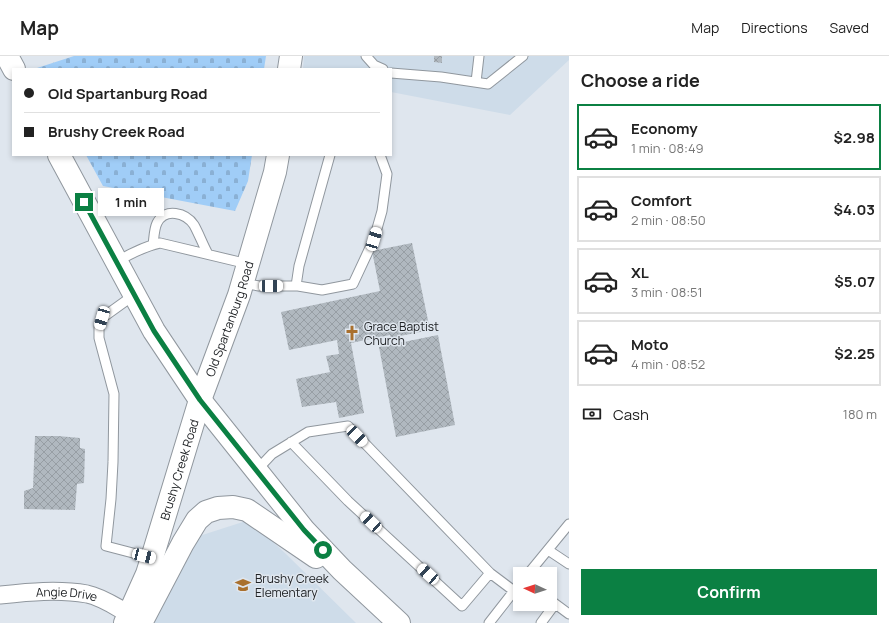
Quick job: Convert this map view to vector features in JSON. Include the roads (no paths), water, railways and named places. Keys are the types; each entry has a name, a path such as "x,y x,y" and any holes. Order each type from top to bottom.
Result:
{"main road":[{"path":"7,56 13,68"},
{"path":"289,68 290,56"},
{"path":"60,156 154,331 200,400 304,530 357,585 399,623"},
{"name":"Old Spartanburg Road","path":"200,400 245,273 275,172 278,156"},
{"name":"Brushy Creek Road","path":"132,620 200,400"},
{"path":"132,620 197,520 206,512 218,508 233,507 247,510 357,585"}],"street":[{"name":"Angie Drive","path":"0,595 35,591 88,594 107,602 132,620"}],"lane":[{"path":"366,56 374,65 381,68"},
{"path":"476,82 479,56"},
{"path":"392,72 442,77 488,84 523,56"},
{"path":"296,286 299,266 330,156"},
{"path":"116,262 132,253 160,243 208,254 245,273 258,286 296,286 322,290 353,284 374,239 382,212 387,174 380,156"},
{"path":"153,245 157,224 160,218 168,213 177,213 184,216 193,224 208,254"},
{"path":"134,295 102,318 99,327 99,338 114,394 113,462 106,546 152,558"},
{"path":"256,471 272,454 308,432 348,426 490,573 513,586"},
{"path":"291,442 348,501 462,606 490,573"},
{"path":"534,567 569,524"},
{"path":"548,550 569,564"},
{"path":"489,623 513,593"},
{"path":"557,606 569,614"},
{"path":"541,623 547,611"}],"place":[{"name":"Grace Baptist Church","path":"352,333"},
{"name":"Brushy Creek Elementary","path":"243,585"}]}
